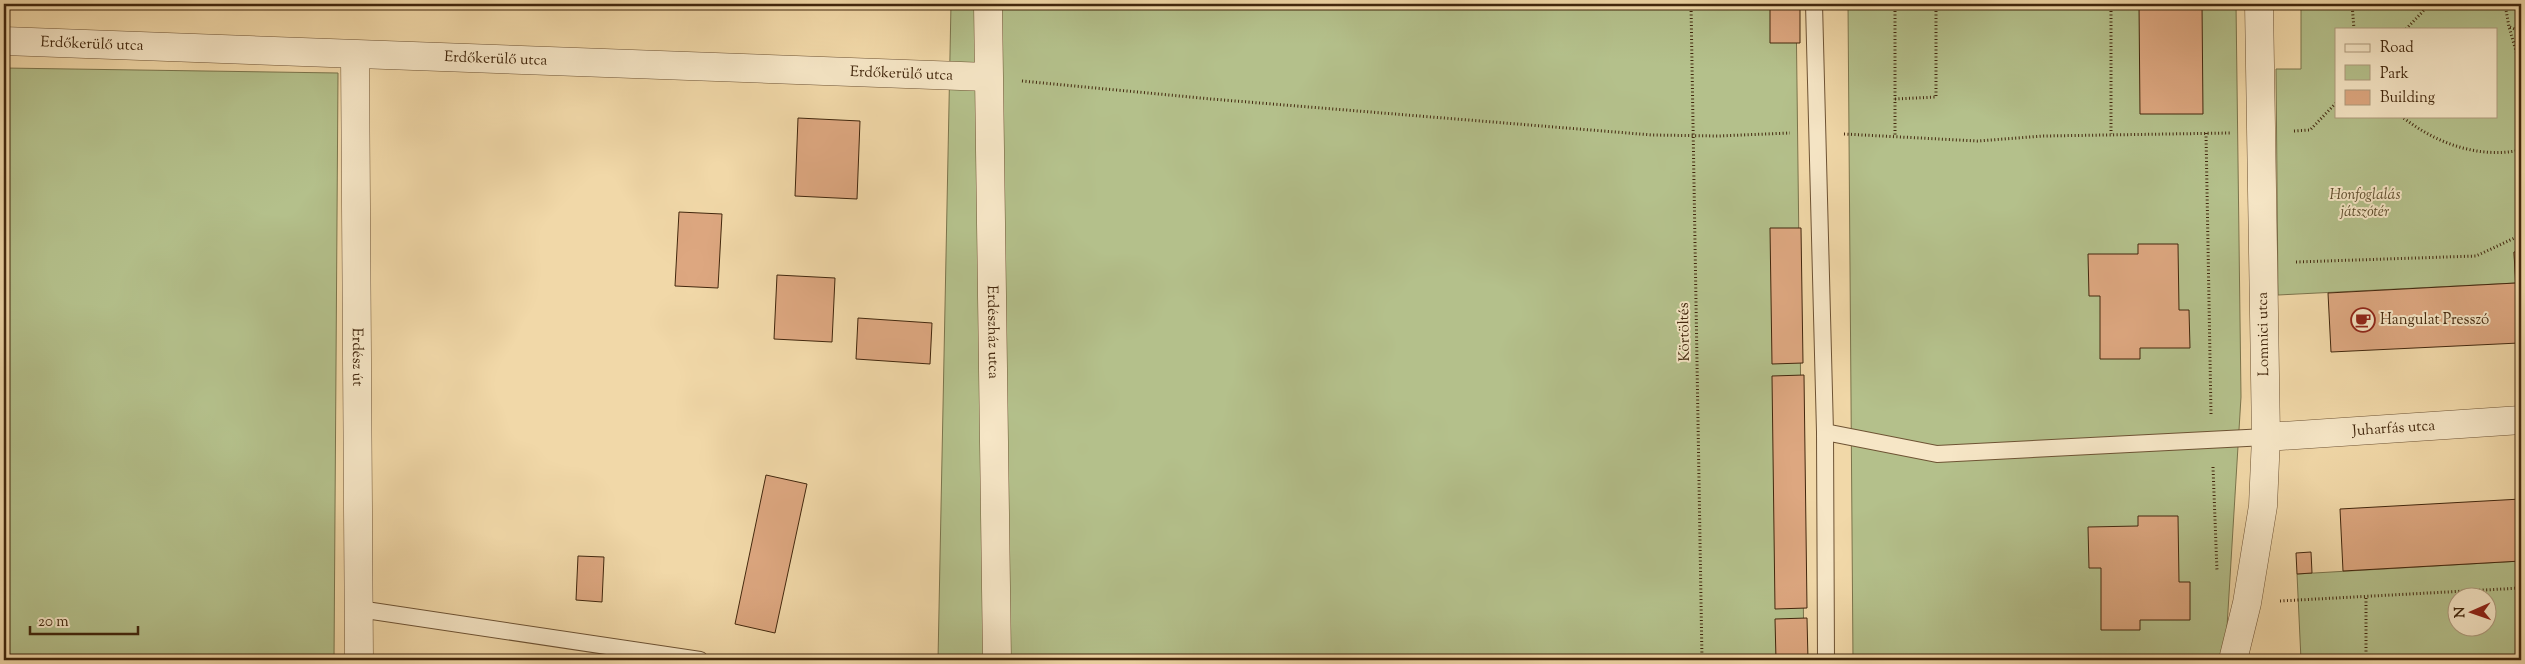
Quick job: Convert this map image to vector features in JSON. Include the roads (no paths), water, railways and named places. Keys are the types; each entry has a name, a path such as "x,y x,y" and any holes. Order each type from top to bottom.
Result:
{"street":[{"name":"Erdészház utca","path":"988,4 997,660"},
{"name":"Lomnici utca","path":"2233,660 2247,603 2263,506 2266,437 2259,4"},
{"name":"Erdőkerülő utca","path":"4,41 988,77"},
{"name":"Erdész út","path":"354,55 359,660"},
{"name":"Juharfás utca","path":"2266,437 2521,420"}],"lane":[{"path":"1814,4 1825,432 1826,660"},
{"path":"1825,432 1937,454 2266,437"},
{"path":"359,609 700,660"}],"place":[{"name":"Hangulat Presszó","path":"2363,320"}],"park label":[{"name":"Honfoglalás játszótér","path":"2365,204"}]}
